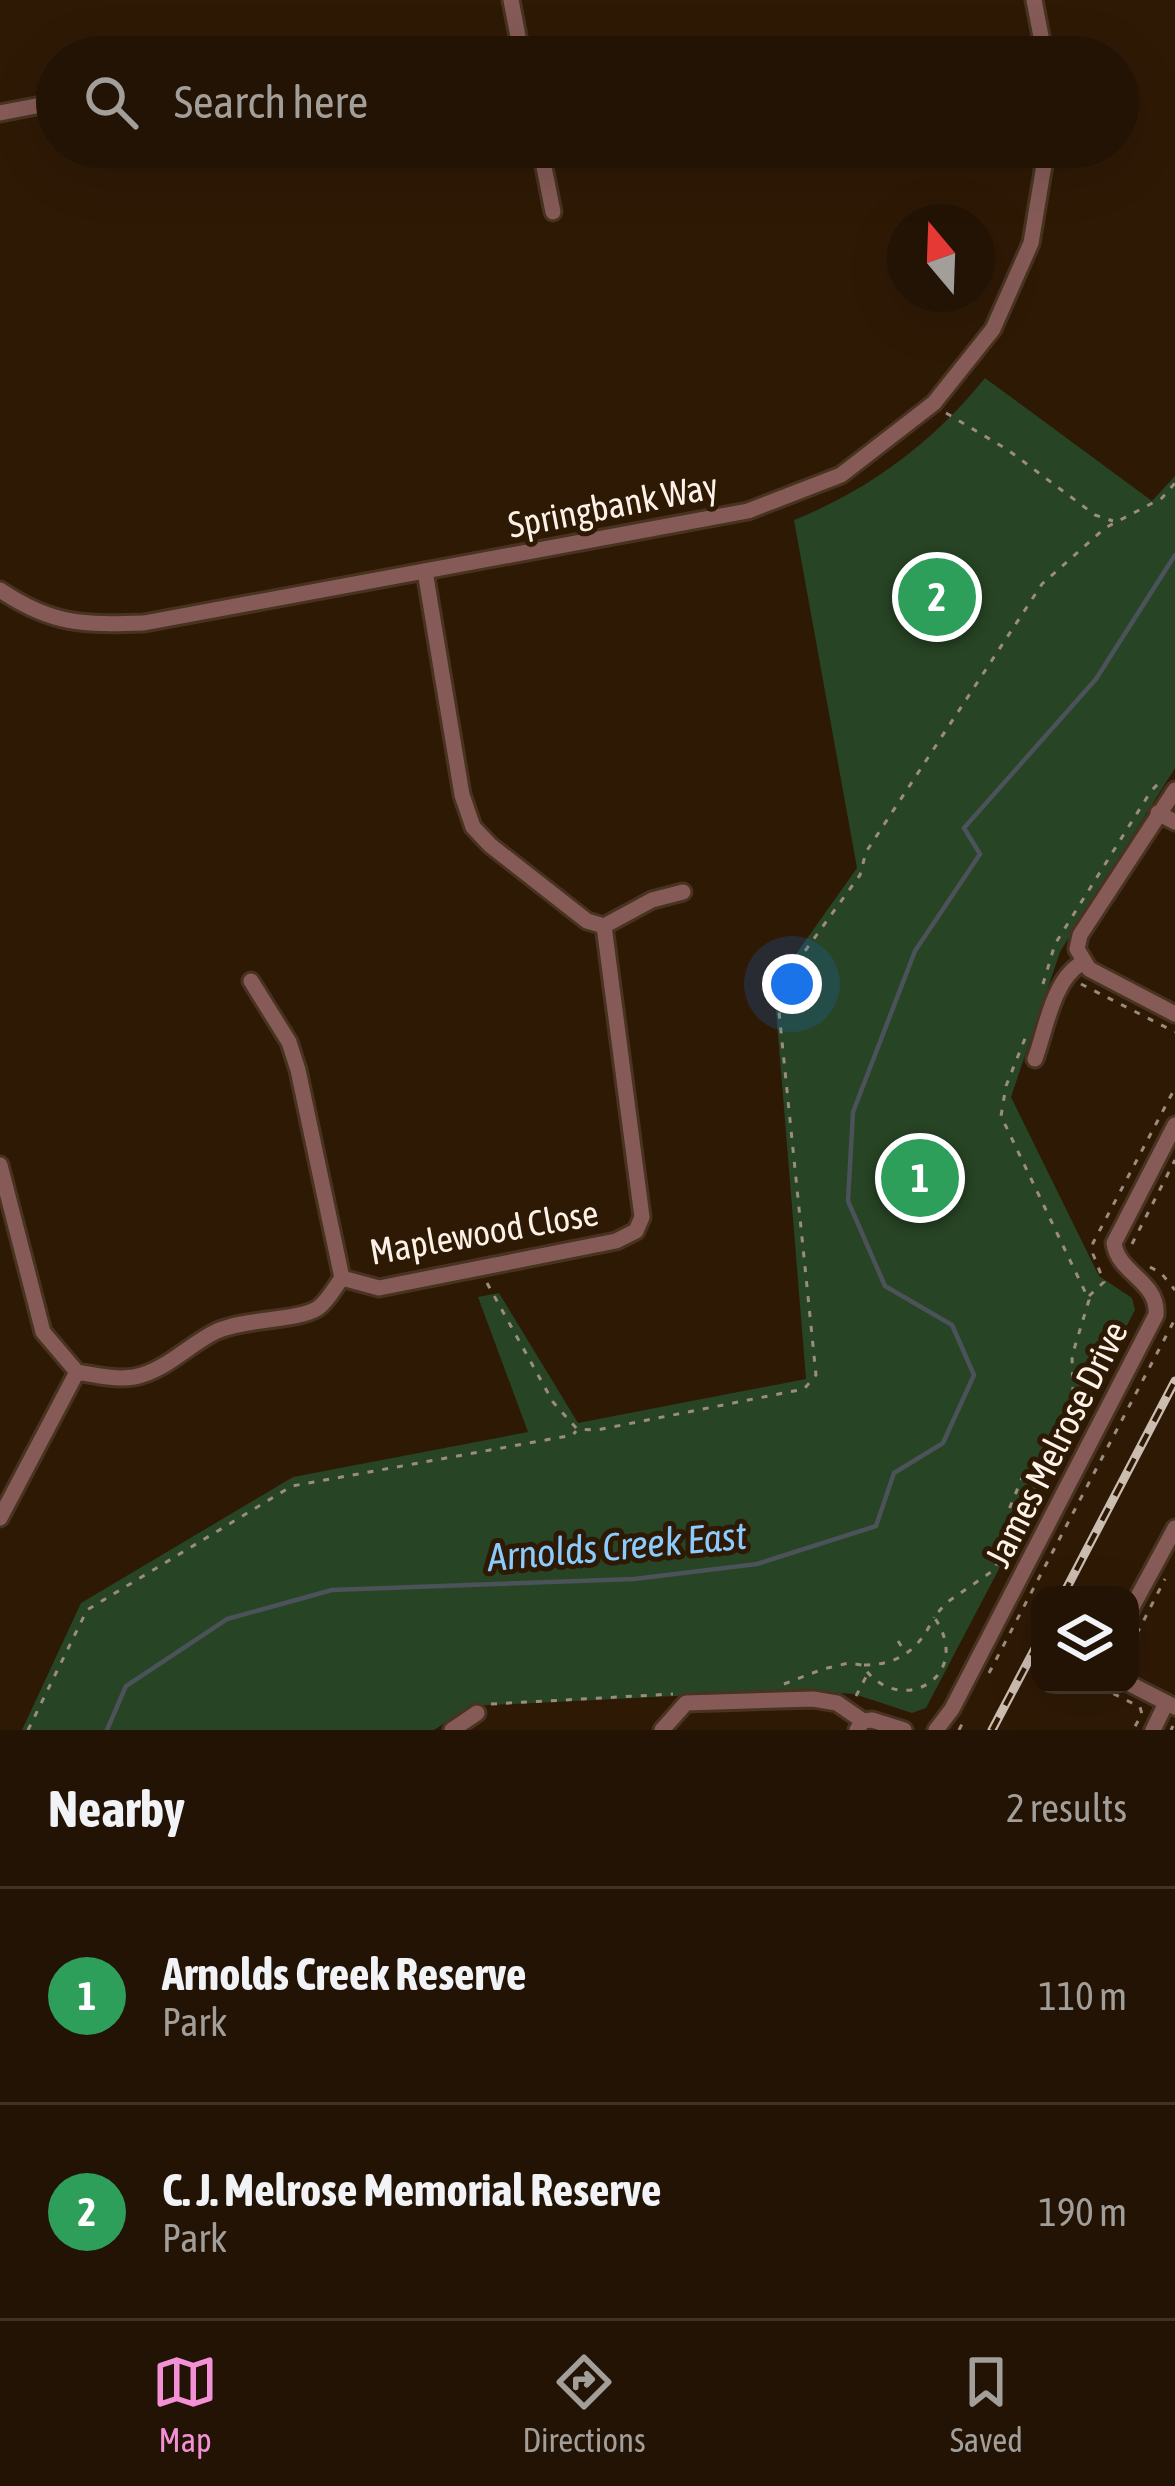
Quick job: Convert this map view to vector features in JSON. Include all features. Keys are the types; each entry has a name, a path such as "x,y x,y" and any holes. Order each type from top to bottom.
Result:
{"street":[{"path":"511,0 518,36"},
{"path":"1034,0 1041,36"},
{"path":"0,113 36,106"},
{"path":"544,168 553,212"},
{"name":"Springbank Way","path":"0,590 22,605 76,625 144,623 748,511 841,475 924,414 993,329 1031,243 1044,168"},
{"path":"425,571 462,795 473,827 587,921 604,926 652,900 683,892"},
{"path":"1170,784 1159,813 1080,935 1078,950 1082,963 1175,1014"},
{"path":"1159,813 1175,822"},
{"name":"Maplewood Close","path":"77,1372 134,1377 167,1364 215,1332 254,1319 320,1307 342,1278 379,1288 616,1241 636,1232 642,1217 604,926"},
{"path":"1035,1059 1066,976 1082,963"},
{"path":"251,981 289,1042 298,1070 342,1278"},
{"name":"James Melrose Drive","path":"936,1730 952,1708 1156,1316 1154,1296 1122,1264 1114,1243 1175,1125"},
{"path":"0,1165 43,1332 77,1372 0,1518"},
{"path":"1139,1594 1175,1528"},
{"path":"1139,1689 1171,1705 1153,1730"},
{"path":"662,1730 686,1703 813,1699 837,1702 860,1726 872,1720 904,1730"},
{"path":"452,1730 484,1708"}],"path":[{"path":"951,417 1008,450 1095,515 1115,521"},
{"path":"28,1730 87,1610 292,1486 804,1389 816,1375 779,1012 784,980 860,875 866,852 1042,584 1115,521 1132,517 1162,498 1175,483"},
{"path":"1043,994 1055,944 1151,791 1170,784"},
{"path":"1066,976 1175,1032"},
{"path":"785,1683 849,1663 884,1664 917,1646 946,1603 994,1570 1008,1538 1010,1507 1022,1478 1061,1439 1073,1393 1072,1356 1089,1300 1001,1116 1006,1086 1029,1029"},
{"path":"1134,1257 1132,1244 1175,1160"},
{"path":"1142,1263 1161,1273 1175,1290"},
{"path":"478,1267 553,1402 578,1430"},
{"path":"981,1688 1175,1318"},
{"path":"1139,1630 1165,1580"},
{"path":"862,1665 877,1683 892,1689 928,1684 943,1671 947,1651 934,1617"},
{"path":"898,1641 907,1654"},
{"path":"484,1708 677,1694"},
{"path":"1113,1694 1140,1707 1142,1714 1133,1730"},
{"path":"958,1730 970,1709"}],"green space":[{"path":"985,378 1152,501 1175,476 1175,768 1060,952 1011,1097 1099,1276 1132,1298 1135,1310 926,1708 912,1713 854,1694 799,1690 471,1706 434,1730 22,1730 81,1603 293,1477 528,1432 478,1297 499,1293 578,1423 806,1379 774,985 857,868 794,520 849,494 899,461 944,423"}],"waterway":[{"name":"Arnolds Creek East","path":"107,1730 126,1686 227,1619 332,1590 634,1579 757,1564 876,1526 894,1473 943,1443 974,1375 952,1325 885,1286 848,1201 853,1112 915,951 980,854 964,828 1096,679 1175,555"}],"railway":[{"path":"1068,1586 1175,1381"},
{"path":"992,1730 1031,1656"}],"place":[{"name":"C. J. Melrose Memorial Reserve","path":"937,597"},
{"name":"Arnolds Creek Reserve","path":"920,1178"}]}
